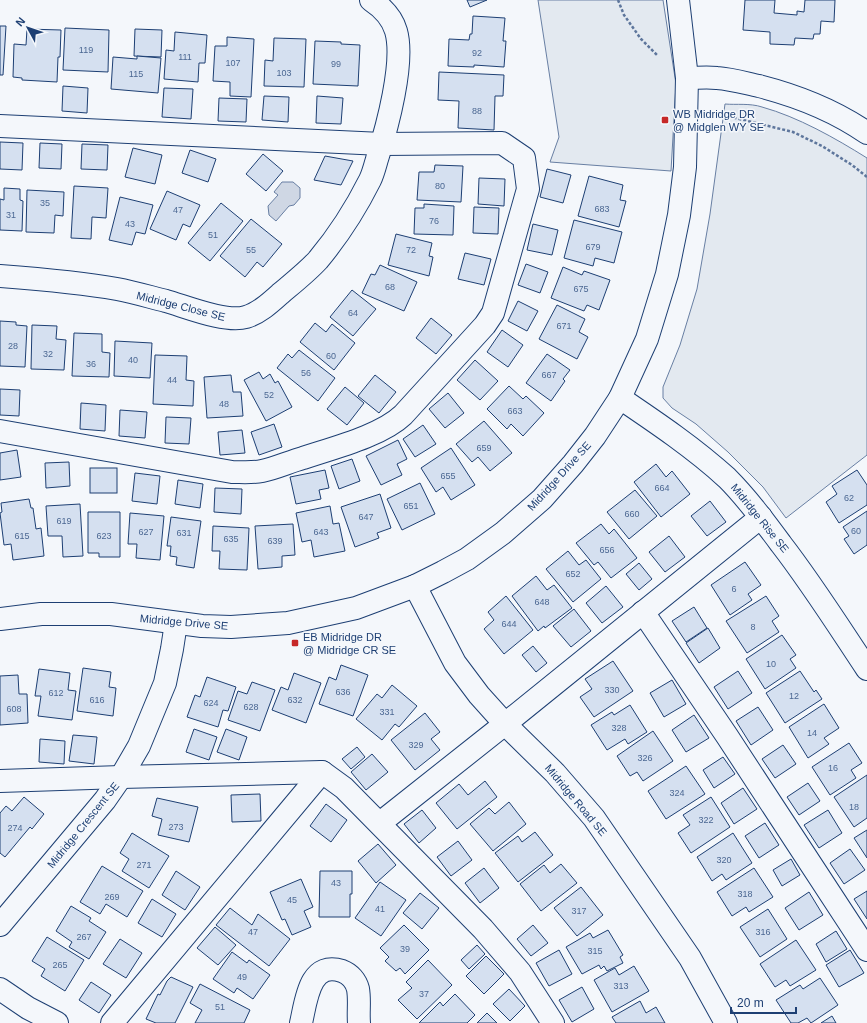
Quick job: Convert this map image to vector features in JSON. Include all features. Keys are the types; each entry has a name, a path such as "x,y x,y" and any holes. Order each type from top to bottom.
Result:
{"street":[{"name":"Midridge Close SE","path":"0,276 66,282 117,289 218,317 236,319 247,317 266,306 317,261 351,214 371,179 390,113 396,78 398,52 396,33 388,14 371,0"},
{"name":"Midridge Drive SE","path":"0,619 41,614 111,614 202,626 231,627 288,623 356,608 415,586 467,559 503,533 542,499 595,436 620,398 647,339 667,274 679,215 684,167 686,78 678,0"},
{"path":"686,78 717,78 735,80 783,92 818,105 849,121 867,133"},
{"path":"0,126 382,144 502,143 524,158 528,189 493,313 482,328 394,423 382,429 340,446 263,470 249,472 232,472 0,431"},
{"name":"Midridge Rise SE","path":"620,398 667,430 728,479 761,517 814,588 867,669"},
{"path":"380,823 761,517"},
{"name":"Midridge Road SE","path":"415,586 455,663 479,695 505,724 555,773 594,818 690,958 726,1023"},
{"path":"643,612 727,736 867,950"},
{"name":"Midridge Crescent SE","path":"0,925 105,800 139,746 165,683 176,623"},
{"path":"112,1023 322,772"},
{"path":"0,781 121,776 322,772 344,788 380,823 483,929 520,972 553,1023"},
{"path":"301,1023 310,985 322,972 329,970 345,972 356,983 358,989 359,1023"},
{"path":"0,989 28,1008 57,1023"}],"path":[{"path":"618,0 624,15 641,39 657,55"},
{"path":"720,114 793,132 822,146 852,164 867,177"}],"shaded area":[{"path":"538,0 663,0 676,84 671,171 550,162 559,137"},
{"path":"725,104 757,106 776,111 803,122 867,158 867,455 786,518 763,487 728,452 696,424 672,408 663,398 663,387 680,345 697,289 710,214"},
{"path":"282,182 293,182 300,188 300,198 294,205 289,206 276,221 269,215 268,206 278,195 274,192"}],"building":[{"path":"467,0 487,0 470,7"},
{"path":"745,0 775,0 774,13 797,15 797,11 804,12 805,0 835,0 834,22 821,21 820,34 814,34 813,39 795,38 794,45 770,44 770,32 743,30"},
{"path":"473,16 505,18 503,41 506,41 504,67 474,65 474,67 448,66 449,39 469,40 470,34 472,34"},
{"path":"0,26 6,26 3,75 0,75"},
{"path":"65,28 109,30 108,72 63,70"},
{"path":"27,29 61,30 57,82 22,80 22,78 13,77 14,44 26,45"},
{"path":"135,29 162,30 161,57 134,56"},
{"path":"175,32 207,35 205,63 199,63 198,82 164,79 166,50 174,51"},
{"path":"227,37 254,39 251,97 230,96 230,82 213,81 215,46 227,46"},
{"path":"274,38 306,39 304,87 264,86 265,60 273,61"},
{"path":"315,41 341,42 341,44 360,45 358,86 313,84"},
{"path":"137,56 161,58 158,93 111,89 113,57 137,59"},
{"path":"439,72 504,75 503,96 495,96 494,130 458,128 459,101 438,100"},
{"path":"63,86 88,88 87,113 62,111"},
{"path":"164,88 193,89 191,119 162,117"},
{"path":"264,96 289,97 288,122 262,120"},
{"path":"317,96 343,98 341,124 316,123"},
{"path":"219,98 247,99 246,122 218,121"},
{"path":"0,142 23,143 22,170 0,169"},
{"path":"40,143 62,144 61,169 39,168"},
{"path":"82,144 108,145 107,170 81,169"},
{"path":"133,148 162,155 155,184 125,177"},
{"path":"190,150 216,159 208,182 182,173"},
{"path":"263,154 283,171 266,191 246,174"},
{"path":"325,156 353,161 341,185 314,180"},
{"path":"435,165 463,166 461,202 417,200 419,172 434,172"},
{"path":"547,169 571,175 563,203 540,197"},
{"path":"589,176 623,185 620,200 626,201 619,227 578,216"},
{"path":"479,178 505,179 504,206 478,204"},
{"path":"74,186 108,188 106,218 92,217 91,239 71,238"},
{"path":"4,188 20,189 20,200 23,201 22,231 0,230 0,199 4,200"},
{"path":"27,190 64,192 63,216 55,215 54,233 26,232"},
{"path":"167,191 200,205 190,227 183,224 176,240 150,229"},
{"path":"120,197 153,205 145,234 136,232 132,245 109,240"},
{"path":"221,203 243,221 210,261 188,243"},
{"path":"424,204 454,206 453,235 414,234 415,208 424,208"},
{"path":"474,207 499,208 498,234 473,233"},
{"path":"251,219 282,244 263,267 257,262 245,277 220,256"},
{"path":"574,220 622,232 614,263 595,258 593,266 564,258"},
{"path":"533,224 558,230 552,255 527,250"},
{"path":"396,234 432,243 429,256 433,257 429,276 388,265"},
{"path":"465,253 491,259 484,285 458,279"},
{"path":"526,264 548,272 540,293 518,285"},
{"path":"380,265 417,282 404,311 362,293 371,274 375,275"},
{"path":"563,267 582,275 584,271 610,280 599,310 587,305 584,311 551,298"},
{"path":"352,290 376,309 353,336 330,317"},
{"path":"518,301 538,311 527,331 508,321"},
{"path":"557,305 585,319 579,332 588,337 577,359 539,339"},
{"path":"431,318 452,335 436,354 416,338"},
{"path":"0,321 16,322 16,325 27,326 25,367 0,366"},
{"path":"315,323 326,332 332,324 355,343 334,370 300,342"},
{"path":"32,325 57,326 56,339 66,340 64,370 31,369"},
{"path":"502,330 523,345 508,367 487,352"},
{"path":"74,333 102,334 102,352 110,353 109,377 72,376"},
{"path":"115,341 152,343 150,378 114,376"},
{"path":"299,350 335,378 318,401 277,368 288,354 292,358"},
{"path":"547,354 570,370 563,379 565,381 551,401 526,383"},
{"path":"155,355 187,356 186,380 194,381 193,406 153,404"},
{"path":"475,360 498,381 480,400 457,380"},
{"path":"259,372 263,379 270,374 275,383 278,381 292,407 266,421 244,380"},
{"path":"231,375 233,392 241,392 243,416 207,418 204,377"},
{"path":"375,375 396,392 379,413 358,396"},
{"path":"509,386 523,399 526,396 544,413 523,436 511,424 507,429 487,409"},
{"path":"345,387 364,403 347,425 327,409"},
{"path":"0,389 20,390 19,416 0,415"},
{"path":"448,393 464,413 445,428 429,409"},
{"path":"81,403 106,405 105,431 80,429"},
{"path":"120,410 147,412 145,438 119,436"},
{"path":"166,417 191,418 189,444 165,443"},
{"path":"484,421 512,453 490,471 478,457 472,462 456,444"},
{"path":"274,424 282,447 259,455 251,432"},
{"path":"423,425 436,444 415,457 403,439"},
{"path":"242,430 245,453 220,455 218,432"},
{"path":"398,440 407,459 397,464 402,475 381,485 366,456"},
{"path":"451,448 475,485 451,500 443,487 436,492 421,468"},
{"path":"17,450 21,477 0,480 0,453"},
{"path":"352,459 360,481 339,489 331,466"},
{"path":"69,462 70,486 46,488 45,463"},
{"path":"656,464 666,477 672,471 690,494 661,517 634,482"},
{"path":"90,468 117,468 117,493 90,493"},
{"path":"325,470 329,488 319,490 321,499 296,504 290,477"},
{"path":"857,470 867,485 867,505 839,523 826,502 837,494 832,486"},
{"path":"135,473 160,476 157,504 132,501"},
{"path":"178,480 203,484 200,508 175,504"},
{"path":"420,483 435,514 402,530 387,499"},
{"path":"215,488 242,489 241,514 214,512"},
{"path":"635,490 657,516 629,539 607,512"},
{"path":"380,494 391,528 377,533 379,538 355,547 341,507"},
{"path":"29,499 31,508 33,508 36,529 41,528 44,556 13,560 11,544 4,545 0,513 2,512 1,503"},
{"path":"710,501 726,522 707,536 691,516"},
{"path":"80,504 83,556 63,557 62,536 48,536 46,506"},
{"path":"330,506 333,524 339,523 345,551 314,557 311,540 302,542 296,513"},
{"path":"867,511 867,545 854,554 844,539 849,536 843,527"},
{"path":"88,512 120,512 120,557 99,557 99,553 88,553"},
{"path":"130,513 164,516 160,560 136,558 137,544 128,544"},
{"path":"171,517 201,521 194,568 176,565 177,557 170,556 171,546 167,546"},
{"path":"293,524 295,555 282,556 282,567 258,569 255,526"},
{"path":"601,524 609,534 614,529 637,558 611,578 598,562 594,565 576,543"},
{"path":"213,526 249,528 247,570 219,569 220,551 212,551"},
{"path":"669,536 685,557 665,572 649,552"},
{"path":"568,551 579,565 586,560 601,579 573,602 546,569"},
{"path":"745,562 761,585 748,594 752,600 730,615 711,585"},
{"path":"639,563 652,579 639,590 626,574"},
{"path":"536,576 547,590 554,585 572,608 545,628 544,626 538,631 512,596"},
{"path":"606,586 623,607 602,623 586,603"},
{"path":"506,596 533,630 504,654 484,629 494,620 488,612"},
{"path":"766,596 779,616 772,621 779,632 747,653 726,621"},
{"path":"694,607 707,628 686,642 672,621"},
{"path":"574,609 591,631 571,647 553,626"},
{"path":"708,628 720,648 699,663 686,643"},
{"path":"782,635 796,655 790,659 796,668 765,689 746,659"},
{"path":"533,646 547,663 536,672 522,655"},
{"path":"613,661 633,691 594,717 580,697 592,689 585,679"},
{"path":"341,665 368,675 353,716 319,704 329,677 336,680"},
{"path":"83,668 111,672 109,687 116,688 113,716 77,711"},
{"path":"39,669 70,673 68,690 76,691 72,720 38,716 41,696 35,696"},
{"path":"738,671 752,693 728,709 714,687"},
{"path":"800,671 814,692 816,690 822,699 785,723 766,693"},
{"path":"294,673 321,683 306,723 272,710 281,687 288,690"},
{"path":"18,675 19,694 27,694 28,723 0,725 0,676"},
{"path":"207,677 236,687 228,711 223,710 218,727 187,717 195,695 200,697"},
{"path":"672,680 686,704 664,717 650,693"},
{"path":"252,682 275,690 260,731 228,720 238,691 247,694"},
{"path":"392,685 417,706 399,727 395,724 382,740 356,719 377,694 382,698"},
{"path":"824,704 839,728 824,738 829,744 808,758 789,727"},
{"path":"630,705 647,732 628,744 625,739 607,750 591,725 612,712 614,715"},
{"path":"758,707 773,730 751,745 736,721"},
{"path":"425,713 440,732 431,739 440,750 415,770 391,740"},
{"path":"694,715 709,738 686,752 672,730"},
{"path":"194,729 217,737 209,760 186,752"},
{"path":"226,729 247,737 239,760 217,752"},
{"path":"653,731 673,761 643,781 637,772 630,776 617,756"},
{"path":"73,735 97,737 94,764 69,761"},
{"path":"40,739 65,741 64,764 39,762"},
{"path":"849,743 862,763 851,770 856,778 830,795 812,767"},
{"path":"783,745 796,764 775,778 762,759"},
{"path":"357,747 365,757 351,769 342,759"},
{"path":"372,754 388,772 366,790 351,772"},
{"path":"723,757 735,774 714,788 703,770"},
{"path":"686,766 705,794 666,819 648,791"},
{"path":"867,775 867,818 854,827 834,797"},
{"path":"485,781 497,797 457,829 436,803 459,784 468,795"},
{"path":"808,783 820,801 799,815 787,797"},
{"path":"743,788 757,809 734,824 721,803"},
{"path":"260,794 261,821 232,822 231,795"},
{"path":"24,797 44,814 32,829 30,827 5,857 0,853 0,813 6,806 12,811"},
{"path":"711,797 730,827 691,853 678,833 690,825 683,815"},
{"path":"157,798 198,807 189,842 158,835 162,819 152,816"},
{"path":"509,802 526,824 493,851 470,824 489,808 495,814"},
{"path":"326,804 347,820 331,842 310,826"},
{"path":"422,810 436,828 419,843 404,824"},
{"path":"828,810 842,833 819,848 804,825"},
{"path":"765,823 779,845 759,858 745,836"},
{"path":"867,830 867,858 854,838"},
{"path":"535,832 553,855 518,882 495,853 518,836 522,842"},
{"path":"132,833 169,856 149,888 122,871 129,859 120,853"},
{"path":"733,833 752,863 726,880 722,874 712,881 697,857"},
{"path":"458,841 472,860 451,876 437,857"},
{"path":"378,844 396,865 376,883 358,861"},
{"path":"850,849 865,870 844,884 830,863"},
{"path":"791,859 800,875 782,886 773,870"},
{"path":"561,864 577,883 541,911 520,884 544,865 550,873"},
{"path":"102,866 143,891 127,917 106,904 100,914 80,902"},
{"path":"484,868 499,888 480,903 465,883"},
{"path":"754,868 773,897 749,912 746,907 732,916 717,892"},
{"path":"176,871 200,887 185,910 162,895"},
{"path":"320,871 352,871 350,917 319,917"},
{"path":"301,879 313,907 304,911 311,927 292,935 285,919 282,920 270,892"},
{"path":"380,882 406,900 381,936 355,918"},
{"path":"581,887 603,915 577,936 554,908"},
{"path":"867,891 867,919 854,899"},
{"path":"809,892 823,915 799,930 785,908"},
{"path":"420,893 439,908 422,929 403,913"},
{"path":"152,899 176,914 162,937 138,923"},
{"path":"71,906 91,918 89,921 106,932 89,959 69,947 72,942 56,931"},
{"path":"230,908 252,925 258,914 290,939 269,966 216,925"},
{"path":"768,909 787,939 760,957 740,927"},
{"path":"404,925 429,950 405,974 400,968 396,971 385,961 389,957 380,948"},
{"path":"533,925 548,943 531,956 517,939"},
{"path":"215,927 236,945 218,965 197,948"},
{"path":"608,930 623,955 620,957 623,963 607,971 604,966 601,969 599,965 582,974 566,947 590,933 593,938"},
{"path":"836,931 847,949 826,962 816,944"},
{"path":"47,937 84,960 65,991 41,976 45,969 32,961"},
{"path":"120,939 142,953 126,978 103,964"},
{"path":"796,940 816,970 790,986 786,980 775,987 760,964"},
{"path":"477,945 485,954 469,969 461,960"},
{"path":"559,950 572,974 549,986 536,963"},
{"path":"850,950 864,973 839,987 826,965"},
{"path":"232,952 247,963 249,960 270,975 253,999 237,988 234,993 213,979"},
{"path":"486,956 504,974 484,994 466,976"},
{"path":"428,960 452,985 417,1019 398,1000 412,988 406,982"},
{"path":"634,966 649,991 612,1012 594,980 615,968 619,975"},
{"path":"171,977 193,987 175,1023 156,1023 146,1019 158,994 160,995 167,981"},
{"path":"820,978 838,1005 811,1023 807,1018 798,1023 791,1023 776,1000 800,985 803,989"},
{"path":"91,982 111,995 99,1013 79,1000"},
{"path":"200,984 250,1010 244,1023 195,1023 202,1010 190,1003"},
{"path":"582,987 594,1009 572,1022 559,1000"},
{"path":"509,989 525,1006 510,1021 493,1004"},
{"path":"455,994 475,1015 467,1023 419,1023 440,1002 443,1006"},
{"path":"640,1001 646,1013 656,1007 665,1023 616,1023 612,1017"},
{"path":"487,1013 497,1023 477,1023"},
{"path":"832,1016 836,1023 821,1023"}],"place":[{"name":"WB Midridge DR @ Midglen WY SE","path":"665,120"},
{"name":"EB Midridge DR @ Midridge CR SE","path":"295,643"}]}
